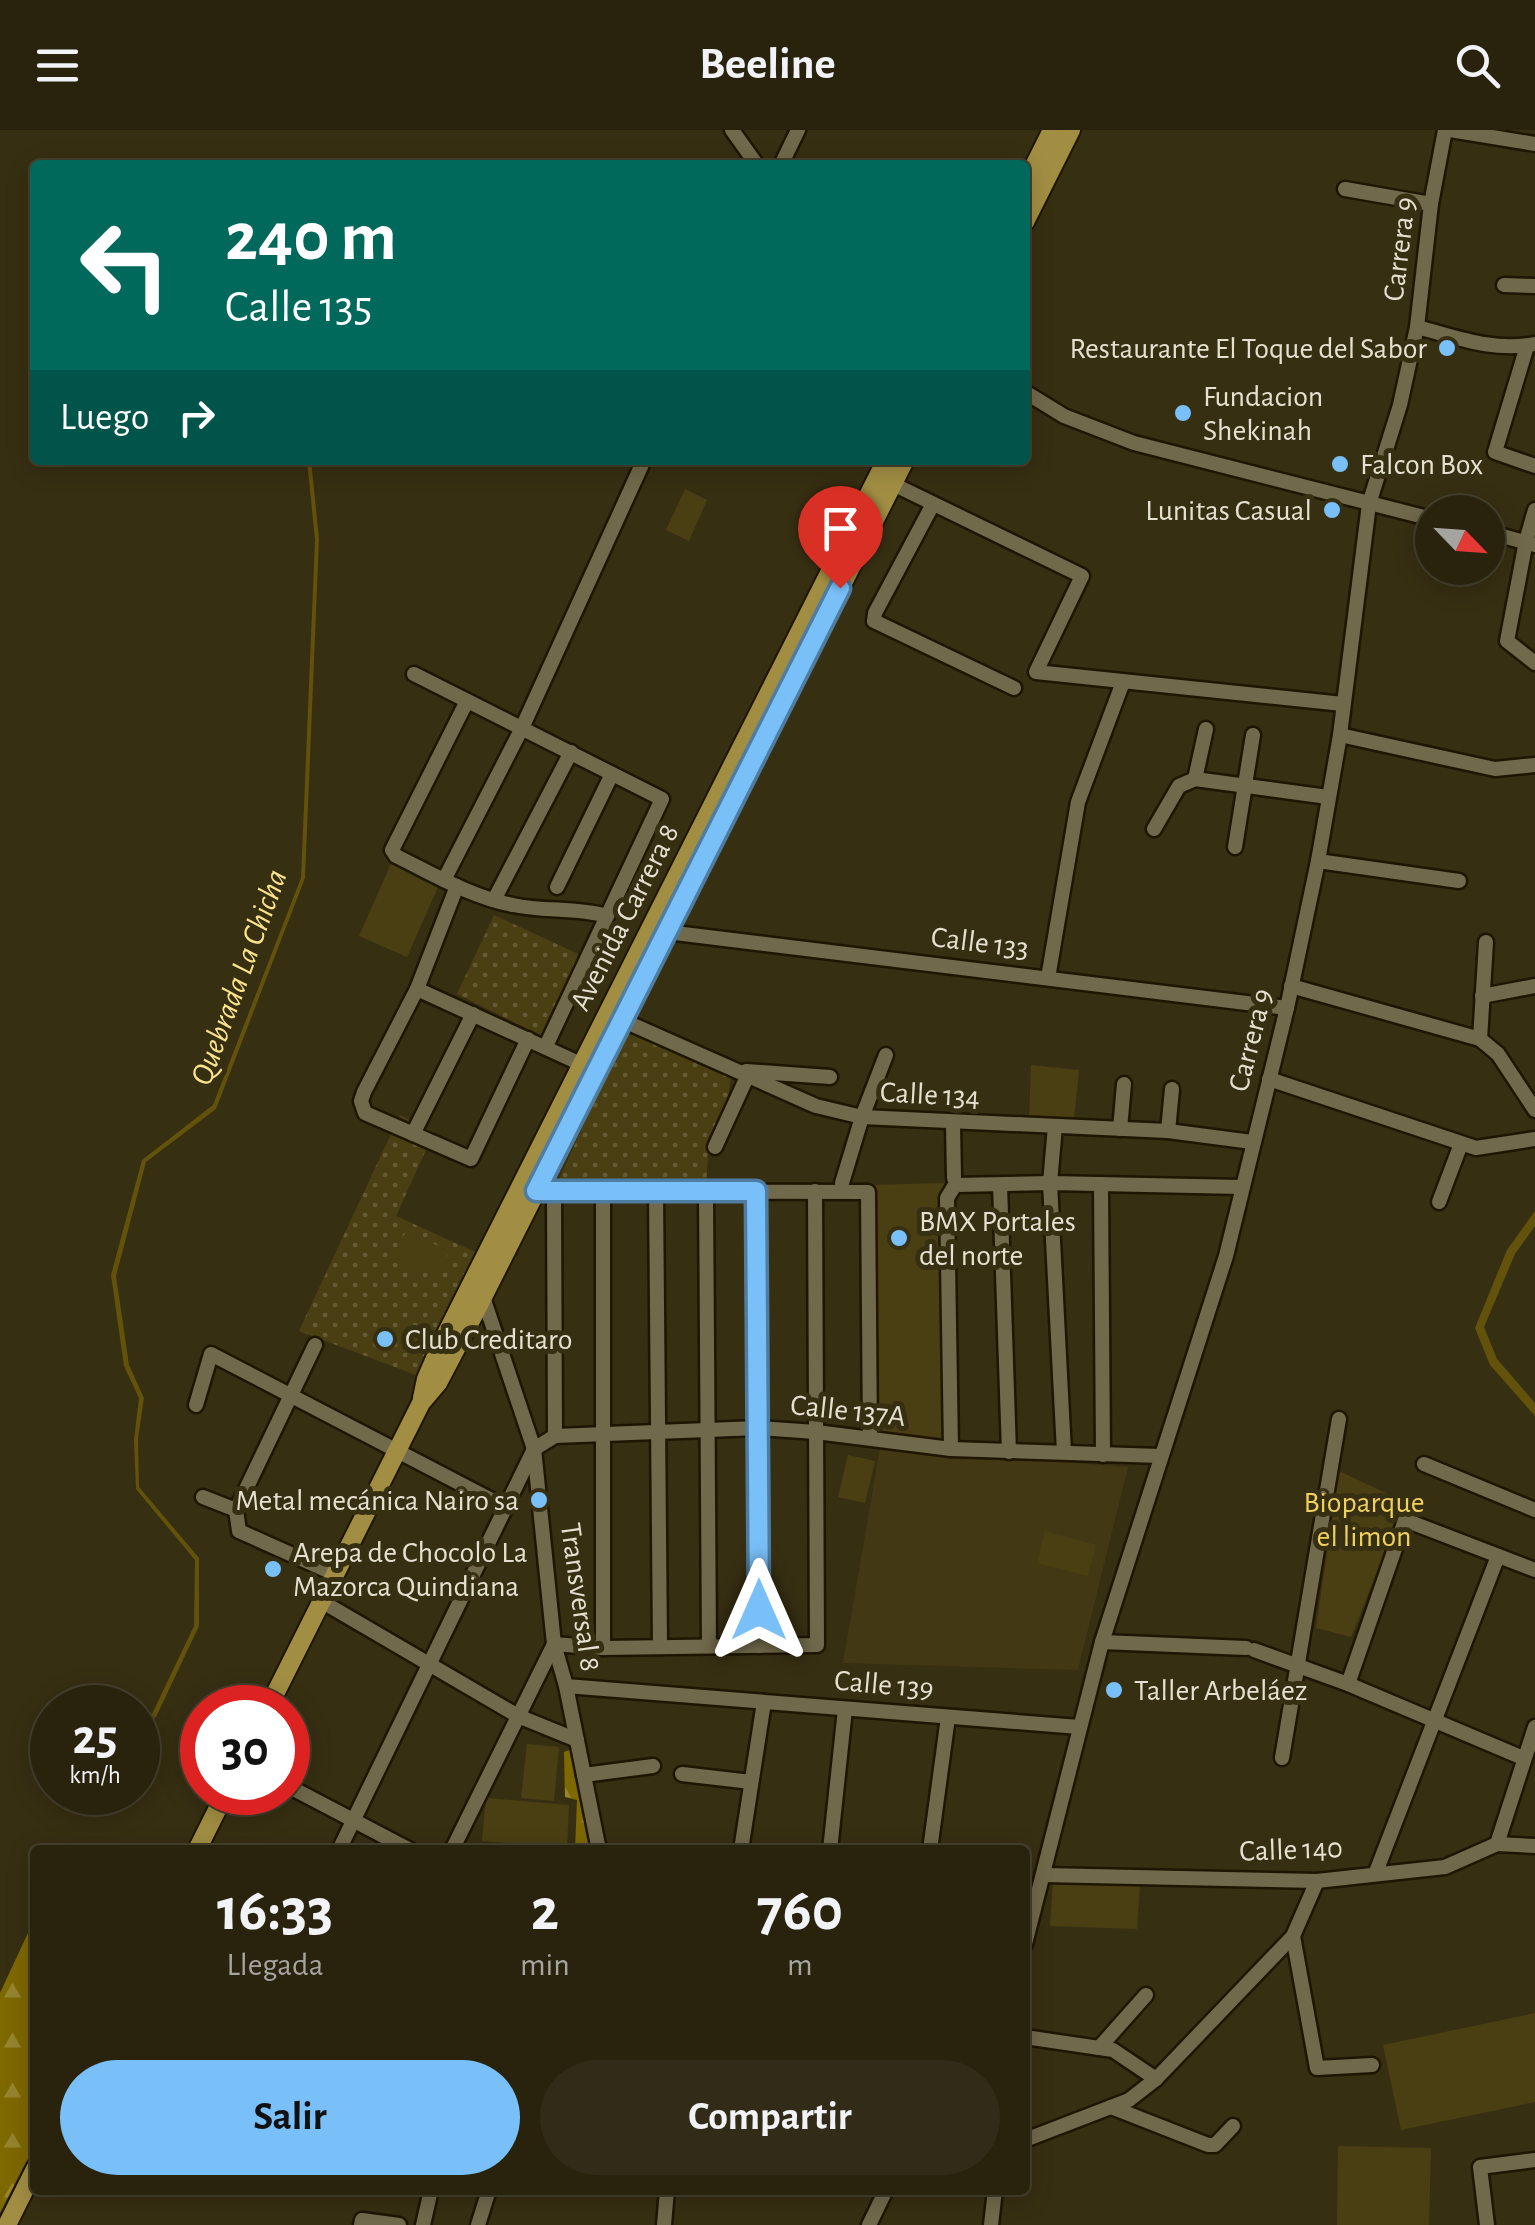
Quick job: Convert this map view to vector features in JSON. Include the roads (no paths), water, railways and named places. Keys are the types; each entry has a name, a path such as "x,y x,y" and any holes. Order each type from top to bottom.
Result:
{"main road":[{"path":"1030,174 1052,130"},
{"path":"1030,212 1071,130"},
{"name":"Avenida Carrera 8","path":"421,1403 426,1379 442,1342 883,465"},
{"name":"Avenida Carrera 8","path":"279,1685 421,1403 438,1383 545,1191 622,1020 902,465"},
{"path":"200,1845 214,1815"},
{"path":"7,2225 30,2179"}],"street":[{"path":"732,130 753,160"},
{"path":"783,160 798,130"},
{"path":"1447,130 1535,144"},
{"name":"Carrera 9","path":"1030,1926 1102,1642 1226,1256 1287,1008 1340,736 1369,504 1400,405 1418,326 1430,204 1447,130"},
{"path":"1345,190 1430,204"},
{"path":"1504,285 1535,286"},
{"path":"1418,326 1493,347 1531,345 1495,452 1535,466"},
{"path":"1030,395 1064,416 1134,443 1415,515"},
{"path":"528,1039 472,1160 365,1113 361,1101 364,1092 418,989 451,883 642,465"},
{"path":"893,484 1078,572 1081,581 1036,672 1342,704"},
{"path":"933,504 874,621 1014,688"},
{"path":"1535,510 1506,641 1529,659 1535,644"},
{"path":"1505,536 1530,543"},
{"path":"414,674 662,799 546,1046"},
{"path":"1048,978 1078,802 1123,682"},
{"path":"468,702 392,850 396,856 451,883 494,900 540,910 568,908 607,916"},
{"path":"1195,779 1206,728"},
{"path":"1235,847 1252,734"},
{"path":"1340,736 1494,769 1535,765"},
{"path":"494,900 572,752"},
{"path":"558,888 612,774"},
{"path":"1154,829 1179,786 1195,779 1328,797"},
{"path":"1318,862 1459,880"},
{"name":"Calle 133","path":"666,932 1287,1008"},
{"path":"1480,1038 1486,942"},
{"path":"1292,986 1480,1038 1498,1054 1535,1110"},
{"path":"1482,996 1535,986"},
{"path":"418,989 581,1064"},
{"path":"413,1134 473,1014"},
{"name":"Calle 134","path":"622,1020 816,1106 862,1117 1168,1131 1252,1142"},
{"path":"842,1183 886,1056"},
{"path":"715,1148 741,1074 830,1076"},
{"path":"1269,1079 1476,1148 1535,1139"},
{"path":"1521,1090 1535,1080"},
{"path":"1120,1130 1124,1084"},
{"path":"1168,1131 1172,1088"},
{"path":"953,1123 954,1178"},
{"path":"1054,1126 1050,1183 1064,1452"},
{"path":"1439,1202 1461,1144"},
{"path":"1101,1184 1103,1455"},
{"path":"951,1450 947,1198 954,1185 1242,1187"},
{"path":"1000,1185 1009,1452"},
{"path":"341,1845 534,1449 555,1436 545,1191 868,1192 870,1438"},
{"path":"602,1648 603,1191"},
{"path":"656,1191 660,1647"},
{"path":"706,1191 709,1646"},
{"path":"756,1191 759,1646"},
{"path":"454,1845 554,1644 602,1648 817,1645 815,1191"},
{"name":"Transversal 8","path":"483,1298 534,1449 554,1644 598,1845"},
{"path":"315,1345 236,1510 239,1530 335,1574"},
{"path":"196,1405 211,1354 506,1508"},
{"path":"1282,1758 1340,1418"},
{"name":"Calle 137A","path":"555,1436 758,1428 951,1450 1160,1456"},
{"path":"1424,1464 1535,1510"},
{"path":"203,1497 236,1510"},
{"path":"1348,1684 1405,1520 1535,1570"},
{"path":"1376,1872 1498,1556"},
{"path":"321,1601 518,1716 577,1740"},
{"path":"1102,1642 1250,1649 1348,1684 1523,1758"},
{"name":"Calle 139","path":"566,1686 1078,1727"},
{"path":"742,1845 764,1702"},
{"path":"831,1845 845,1708"},
{"path":"931,1845 948,1717"},
{"path":"1498,1844 1535,1727"},
{"path":"584,1775 653,1766"},
{"path":"682,1774 751,1782"},
{"path":"310,1798 400,1845"},
{"name":"Calle 140","path":"1044,1876 1317,1880 1445,1867 1498,1844 1535,1846"},
{"path":"1030,2138 1130,2100 1156,2080 1293,1936 1317,1880"},
{"path":"1293,1936 1318,2068 1372,2065"},
{"path":"1099,2048 1146,1995"},
{"path":"1030,2039 1099,2048 1126,2057 1156,2080"},
{"path":"1111,2107 1208,2145 1215,2145 1233,2126"},
{"path":"1487,2225 1480,2166 1535,2160"},
{"path":"423,2225 430,2195"},
{"path":"478,2225 487,2195"},
{"path":"664,2225 667,2195"},
{"path":"869,2225 884,2195"},
{"path":"992,2225 995,2195"},
{"path":"361,2223 400,2225"}],"place":[{"name":"Restaurante El Toque del Sabor","path":"1447,348"},
{"name":"Fundacion Shekinah","path":"1183,413"},
{"name":"Falcon Box","path":"1340,464"},
{"name":"Lunitas Casual","path":"1332,510"},
{"name":"BMX Portales del norte","path":"899,1238"},
{"name":"Club Creditaro","path":"385,1339"},
{"name":"Metal mecánica Nairo sa","path":"539,1500"},
{"name":"Arepa de Chocolo La Mazorca Quindiana","path":"273,1569"},
{"name":"Taller Arbeláez","path":"1114,1690"}],"water label":[{"name":"Quebrada La Chicha","path":"238,977"}],"park label":[{"name":"Bioparque el limon","path":"1364,1519"}]}
